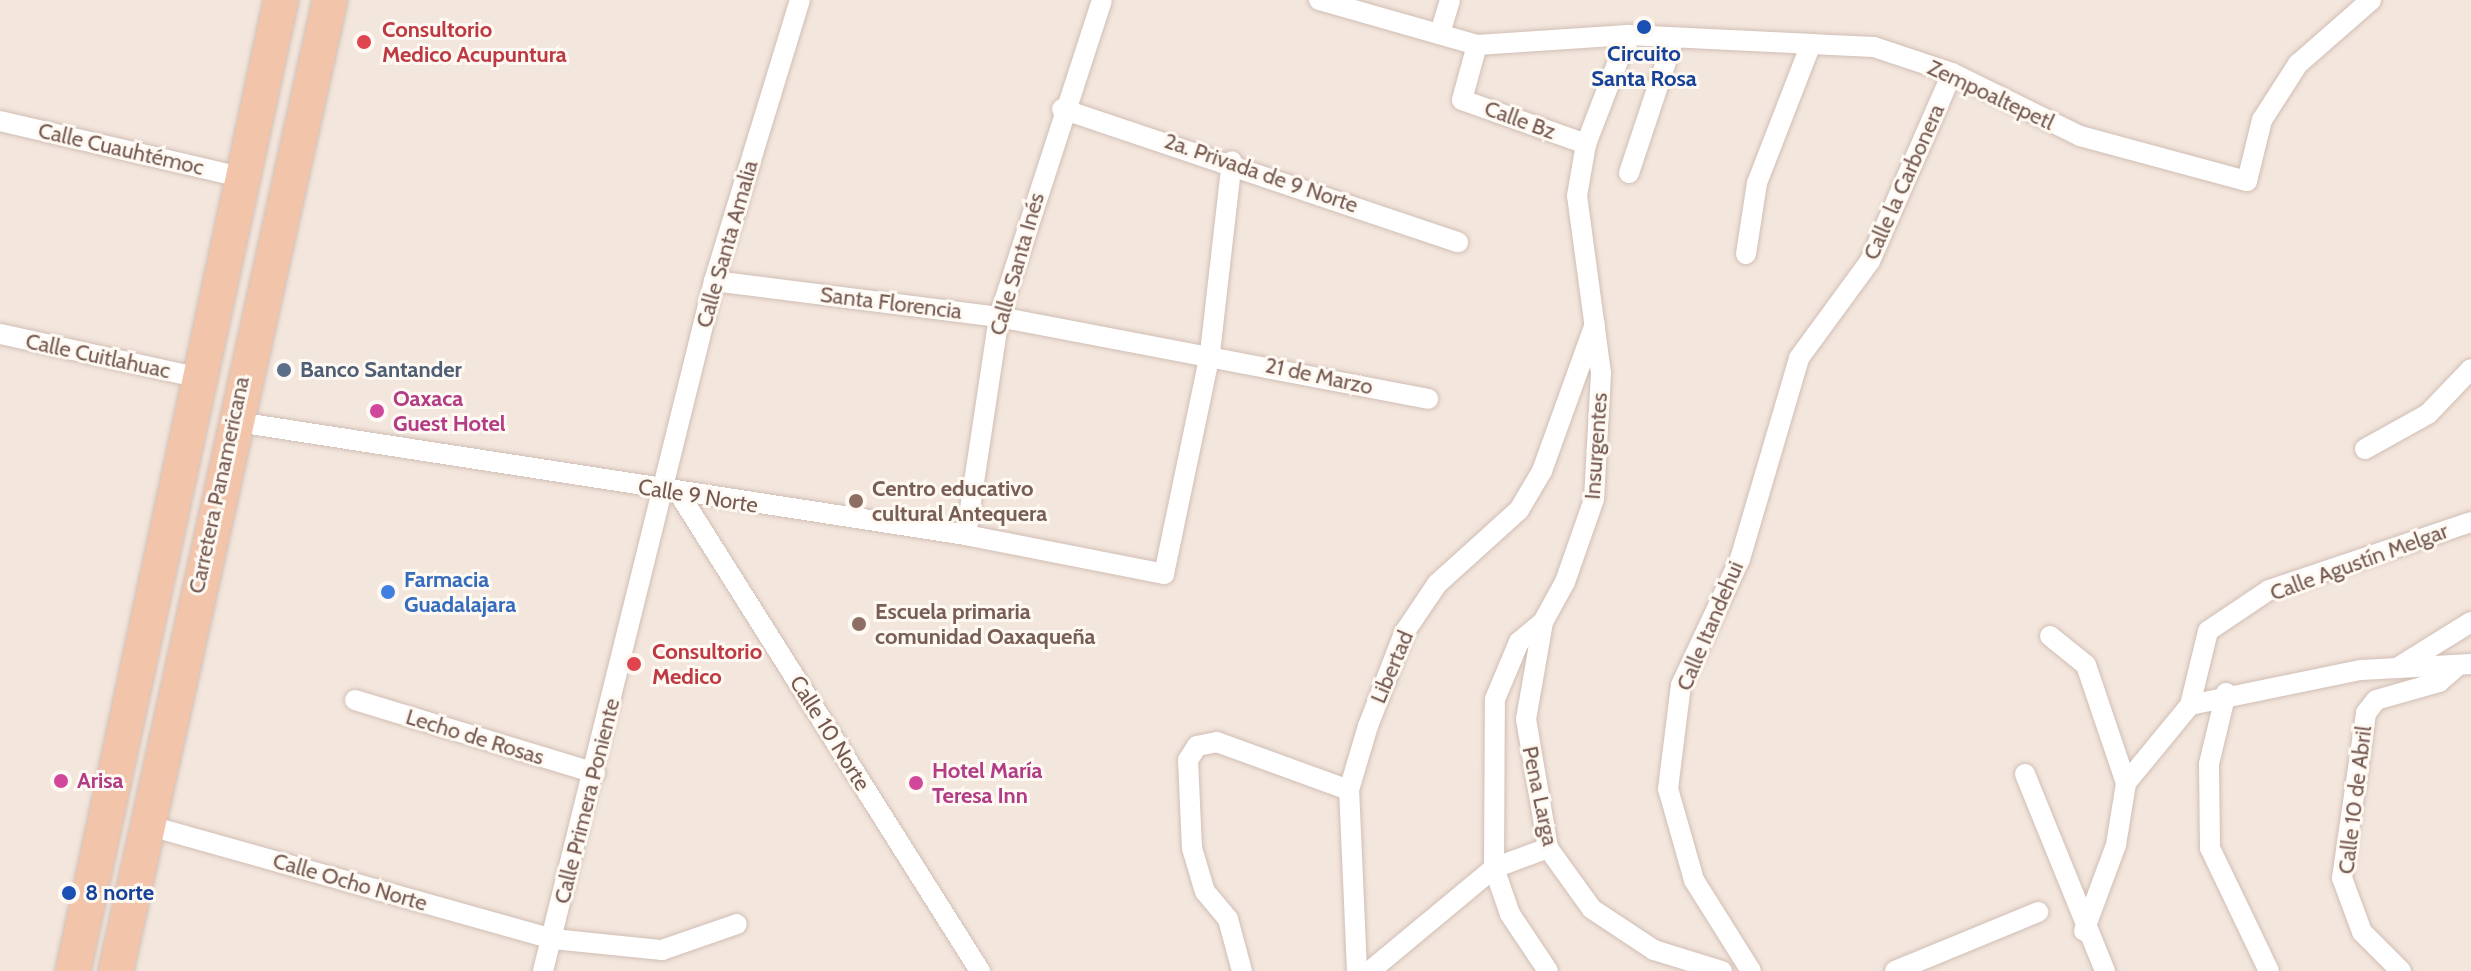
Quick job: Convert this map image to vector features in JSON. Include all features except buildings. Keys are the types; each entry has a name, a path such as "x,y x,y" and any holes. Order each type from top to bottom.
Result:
{"highway":[{"name":"Carretera Panamericana","path":"73,971 196,377 281,0"},
{"name":"Carretera Panamericana","path":"116,971 231,421 330,0"}],"street":[{"name":"Calle Santa Amalia","path":"671,493 714,281 800,0"},
{"name":"Calle Santa Inés","path":"966,535 999,317 1062,109 1102,0"},
{"name":"Zempoaltepetl","path":"1319,0 1367,7 1477,45 1628,35 1874,47 1952,73 2080,136 2247,181 2262,120 2298,64 2371,0"},
{"path":"1440,33 1450,0"},
{"name":"Insurgentes","path":"1548,971 1510,914 1494,868 1495,699 1519,642 1543,622 1594,499 1601,373 1577,196 1586,144 1628,35"},
{"path":"1629,173 1674,38"},
{"path":"1746,254 1757,183 1811,44"},
{"name":"Calle Bz","path":"1477,45 1462,100 1586,144"},
{"name":"Calle la Carbonera","path":"1854,289 1897,210 1952,73"},
{"name":"2a. Privada de 9 Norte","path":"1062,109 1232,161 1458,242"},
{"name":"Calle Cuauhtémoc","path":"0,121 241,177"},
{"path":"1210,353 1232,161"},
{"name":"Santa Florencia","path":"714,281 999,317 1210,353"},
{"name":"Calle Itandehui","path":"1751,971 1694,880 1668,789 1672,741 1681,685 1740,559 1776,457 1799,358 1854,289"},
{"name":"Libertad","path":"1357,971 1349,790 1404,633 1437,584 1519,510 1542,471 1595,324"},
{"name":"Calle Cuitlahuac","path":"0,334 196,377"},
{"name":"Calle 9 Norte","path":"231,421 671,493 966,535 1164,574 1210,353"},
{"name":"21 de Marzo","path":"1210,353 1428,399"},
{"path":"2365,449 2428,414 2471,369"},
{"name":"Calle Primera Poniente","path":"543,971 671,493"},
{"name":"Calle 10 Norte","path":"671,493 980,971"},
{"name":"Calle Agustín Melgar","path":"2190,705 2208,631 2269,590 2471,522"},
{"name":"Pena Larga","path":"1543,622 1526,719 1548,848 1592,909 1654,950 1722,971"},
{"path":"2393,670 2471,622"},
{"path":"2050,636 2086,665 2126,783 2116,845 2084,931"},
{"path":"2126,783 2190,705 2226,693 2393,670 2463,666"},
{"name":"Calle 10 de Abril","path":"2401,971 2362,932 2342,878 2366,713 2376,700 2439,682 2463,666"},
{"path":"2226,693 2209,764 2210,848 2269,971"},
{"name":"Lecho de Rosas","path":"355,700 595,773"},
{"path":"1242,971 1228,919 1205,892 1192,848 1188,760 1197,746 1217,742 1349,790"},
{"path":"2025,774 2084,931 2105,971"},
{"name":"Calle Ocho Norte","path":"147,825 553,939 662,950 737,924"},
{"path":"1370,971 1494,868 1548,848"},
{"path":"1895,971 2038,912"}],"shaded area":[{"path":"0,0 2471,0 2471,971 0,971"}],"place":[{"name":"Circuito Santa Rosa","path":"1644,27"},
{"name":"Consultorio Medico Acupuntura","path":"364,42"},
{"name":"Banco Santander","path":"284,370"},
{"name":"Oaxaca Guest Hotel","path":"377,411"},
{"name":"Centro educativo cultural Antequera","path":"856,501"},
{"name":"Farmacia Guadalajara","path":"388,592"},
{"name":"Escuela primaria comunidad Oaxaqueña","path":"859,624"},
{"name":"Consultorio Medico","path":"634,664"},
{"name":"Arisa","path":"61,781"},
{"name":"Hotel María Teresa Inn","path":"916,783"},
{"name":"8 norte","path":"69,893"}]}
